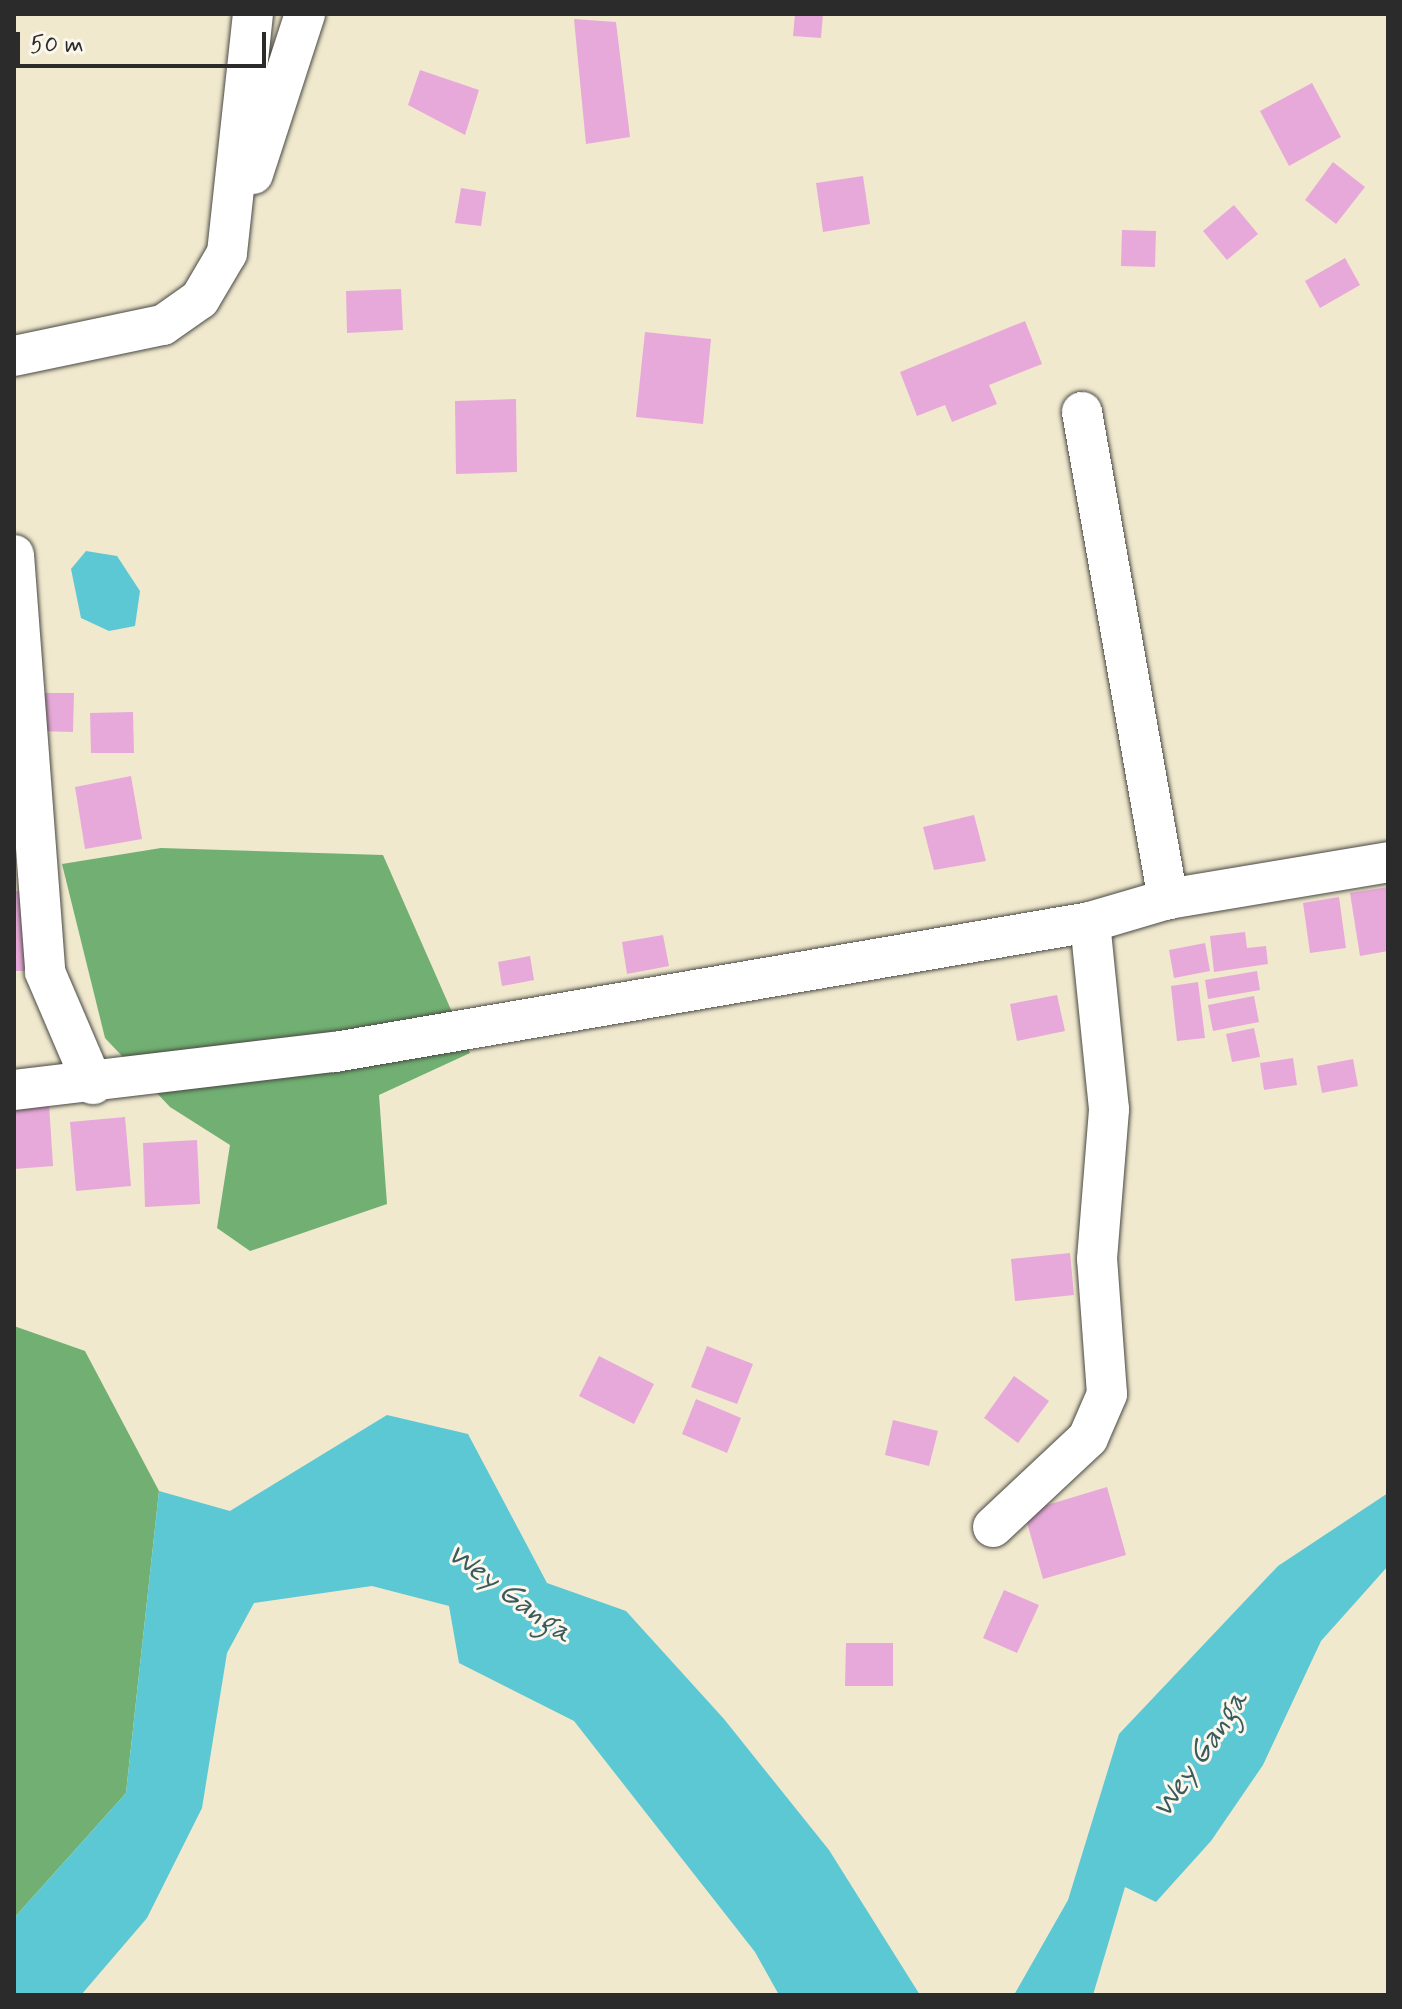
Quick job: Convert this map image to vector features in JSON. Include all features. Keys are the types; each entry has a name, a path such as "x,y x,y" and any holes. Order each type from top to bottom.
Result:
{"street":[{"path":"227,253 253,14"},
{"path":"14,356 163,325 200,299 227,253 305,14"},
{"path":"1082,412 1168,899"},
{"path":"14,555 30,972 93,1084"},
{"path":"14,1090 93,1084 335,1052 1090,922 1168,899 1388,862"},
{"path":"993,1527 1088,1438 1107,1394 1097,1259 1109,1109 1090,922"}],"green space":[{"path":"161,848 383,855 470,1053 379,1095 387,1204 250,1251 217,1228 230,1145 170,1107 105,1038 62,864"},
{"path":"14,1326 85,1351 159,1491 126,1793 14,1918"}],"water":[{"path":"86,551 117,556 140,591 135,626 109,631 81,618 71,569"},
{"name":"Wey Ganga","path":"387,1415 468,1434 547,1583 626,1611 724,1719 829,1850 920,1995 779,1995 755,1952 574,1721 459,1663 449,1606 372,1586 254,1603 227,1653 202,1808 147,1918 81,1995 14,1995 14,1918 126,1793 159,1491 230,1511"},
{"name":"Wey Ganga","path":"1388,1493 1388,1566 1321,1641 1263,1765 1211,1841 1156,1902 1125,1887 1093,1995 1014,1995 1068,1900 1119,1734 1278,1566"}],"building":[{"path":"795,14 823,14 821,38 793,36"},
{"path":"574,19 616,22 630,137 586,144"},
{"path":"420,70 479,90 465,135 408,105"},
{"path":"1312,83 1341,137 1289,166 1260,111"},
{"path":"1333,162 1365,187 1336,224 1305,200"},
{"path":"863,176 870,224 823,232 816,183"},
{"path":"461,188 486,192 481,226 455,223"},
{"path":"1234,205 1258,234 1227,260 1203,231"},
{"path":"1122,230 1156,231 1155,267 1121,266"},
{"path":"1345,258 1360,285 1320,308 1305,281"},
{"path":"401,289 403,330 347,333 346,291"},
{"path":"1025,321 1042,364 989,385 997,404 952,422 945,405 917,416 900,372"},
{"path":"645,332 711,339 703,424 636,417"},
{"path":"516,399 517,472 456,474 455,401"},
{"path":"38,693 74,693 73,732 38,731"},
{"path":"133,712 134,753 91,753 90,713"},
{"path":"131,776 142,839 85,849 75,787"},
{"path":"974,815 986,861 934,870 923,827"},
{"path":"1388,887 1388,951 1360,956 1350,893"},
{"path":"14,891 26,891 25,971 14,971"},
{"path":"1339,897 1346,948 1310,953 1303,903"},
{"path":"1245,932 1247,948 1266,946 1268,964 1214,972 1210,936"},
{"path":"663,935 669,966 627,974 622,942"},
{"path":"1205,943 1210,971 1174,978 1169,950"},
{"path":"530,956 534,980 502,986 498,962"},
{"path":"1257,971 1260,990 1208,999 1205,980"},
{"path":"1198,982 1205,1038 1177,1041 1171,986"},
{"path":"1057,995 1065,1031 1017,1041 1010,1004"},
{"path":"1254,996 1259,1022 1213,1031 1208,1005"},
{"path":"1254,1028 1260,1057 1232,1062 1226,1034"},
{"path":"1293,1058 1297,1085 1264,1090 1260,1063"},
{"path":"1353,1059 1358,1086 1322,1093 1317,1066"},
{"path":"49,1104 53,1166 14,1169 14,1107"},
{"path":"125,1117 131,1186 76,1191 70,1122"},
{"path":"197,1140 200,1204 145,1207 143,1143"},
{"path":"1070,1253 1074,1295 1015,1301 1011,1259"},
{"path":"707,1346 753,1364 737,1404 691,1387"},
{"path":"599,1356 654,1384 634,1424 579,1396"},
{"path":"1014,1376 1049,1401 1018,1443 984,1418"},
{"path":"696,1399 741,1418 727,1453 682,1434"},
{"path":"893,1420 938,1431 929,1466 885,1455"},
{"path":"1107,1487 1126,1555 1043,1579 1024,1512"},
{"path":"1004,1590 1039,1605 1017,1653 983,1638"},
{"path":"846,1643 893,1643 893,1686 845,1686"}]}
